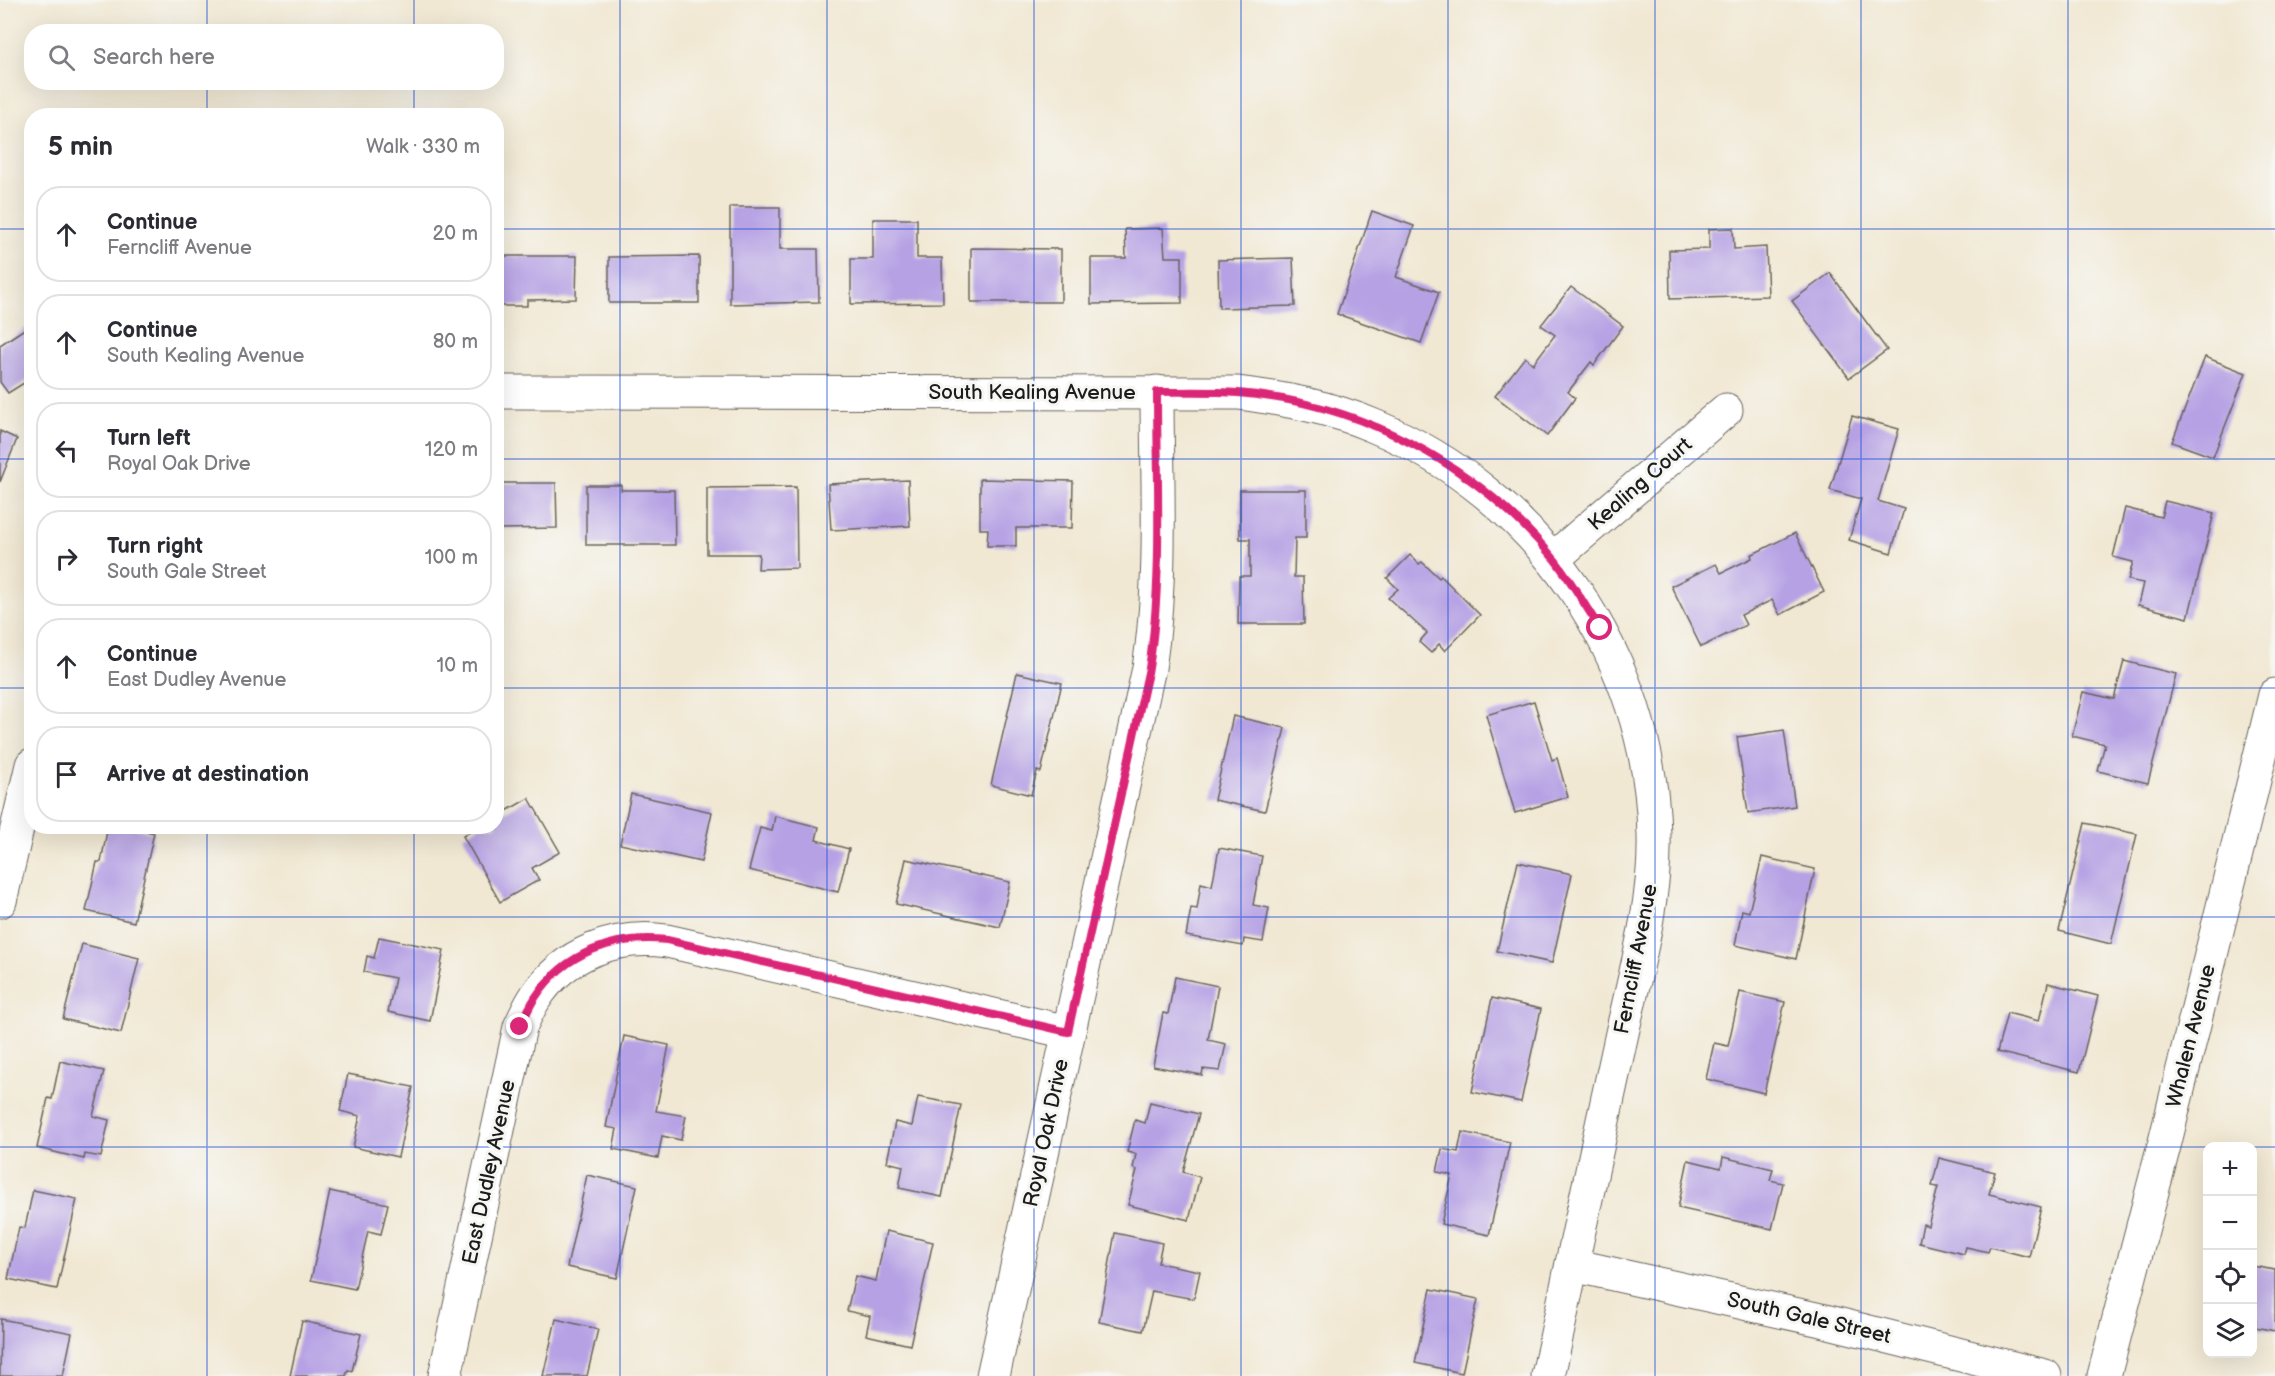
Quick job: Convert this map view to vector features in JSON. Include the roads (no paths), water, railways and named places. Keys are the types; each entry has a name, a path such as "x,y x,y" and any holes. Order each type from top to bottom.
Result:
{"street":[{"name":"South Kealing Avenue","path":"504,392 1157,392 1238,393 1273,398 1323,408 1375,426 1408,441 1465,476 1524,526 1553,559"},
{"name":"Royal Oak Drive","path":"993,1376 1149,668 1157,575 1157,392"},
{"name":"Kealing Court","path":"1553,559 1726,410"},
{"name":"Ferncliff Avenue","path":"1548,1376 1647,921 1655,838 1646,754 1622,674 1600,628 1553,559"},
{"name":"Whalen Avenue","path":"2104,1376 2165,1142 2275,695"},
{"path":"0,901 24,799"},
{"name":"East Dudley Avenue","path":"444,1376 520,1027 533,1000 553,976 575,957 588,950 627,939 655,939 1068,1032"},
{"name":"South Gale Street","path":"1572,1265 1821,1320 2044,1376"}]}
